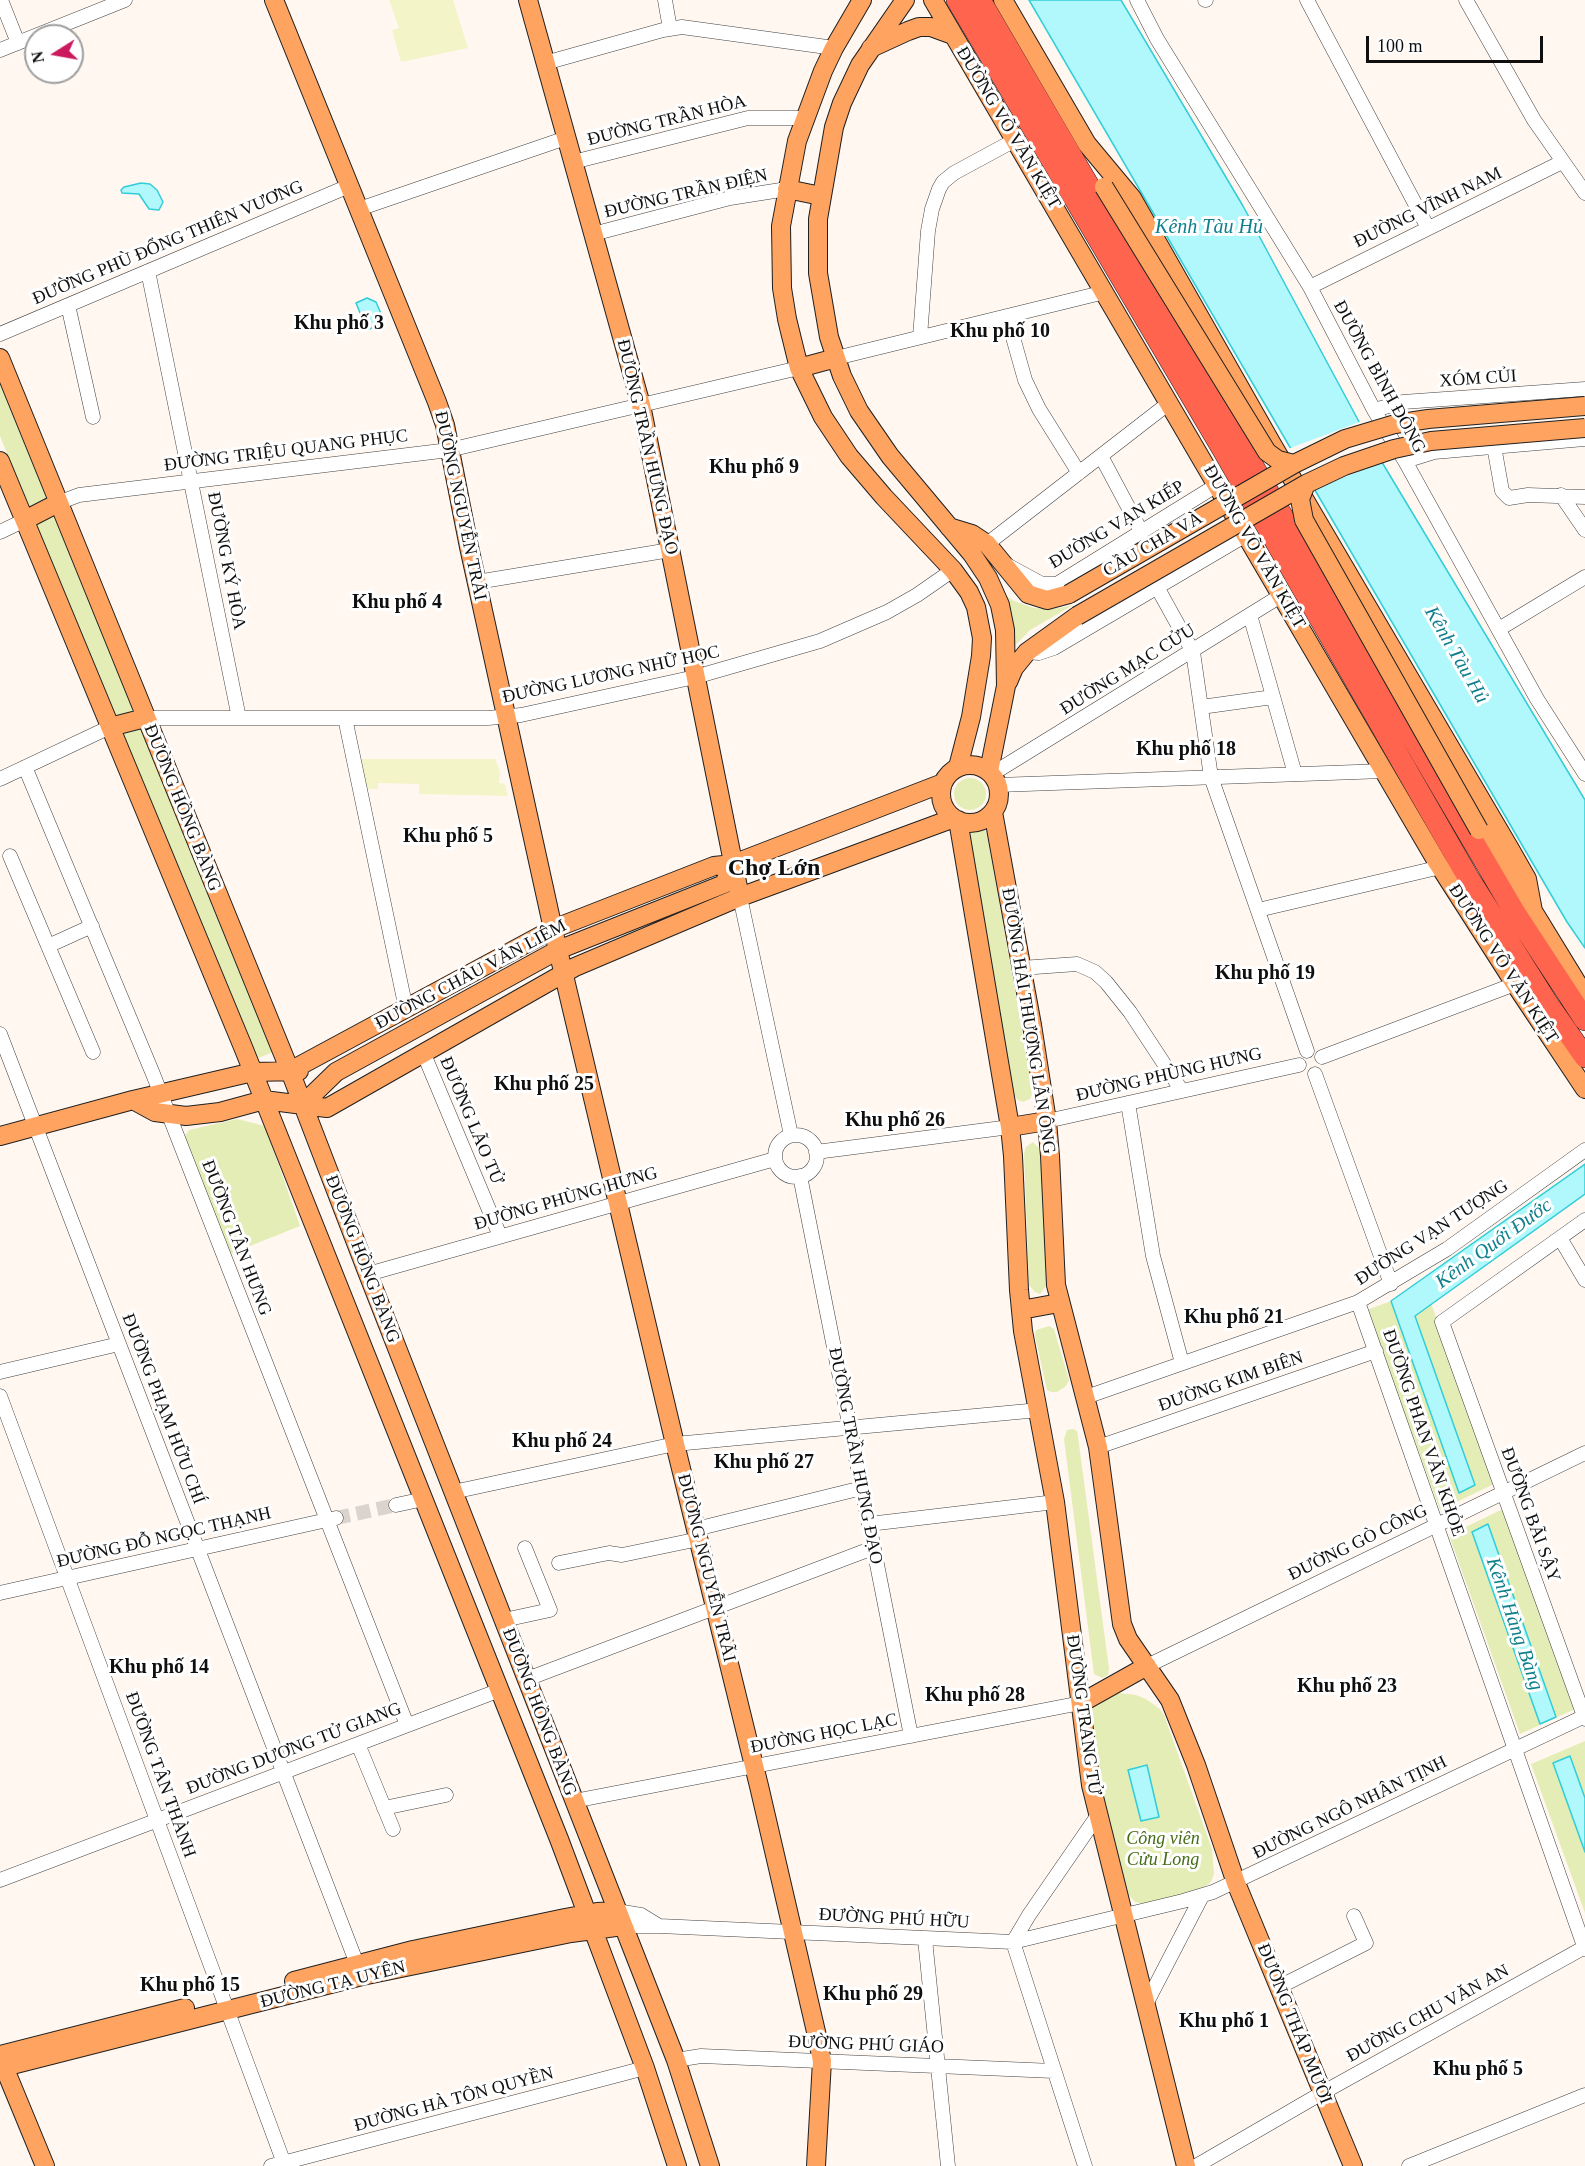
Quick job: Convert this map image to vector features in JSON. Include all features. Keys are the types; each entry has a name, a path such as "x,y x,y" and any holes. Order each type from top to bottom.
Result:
{"highway":[{"name":"ĐƯỜNG VÕ VĂN KIỆT","path":"966,3 1509,903 1585,1020"},
{"name":"ĐƯỜNG VÕ VĂN KIỆT","path":"966,3 1468,877 1548,1004 1585,1057"}],"main road":[{"name":"ĐƯỜNG NGUYỄN TRÃI","path":"274,0 437,402 553,929 794,1932 822,2061 816,2166"},
{"name":"ĐƯỜNG TRẦN HƯNG ĐẠO","path":"528,0 641,405 740,897"},
{"path":"862,0 834,48 805,118 787,189 781,226 782,288 799,368 823,417 849,456 953,570 969,592 980,622 981,656 970,722 958,767"},
{"path":"1003,0 1087,144 1104,187 1267,452 1278,460 1294,464"},
{"path":"966,3 933,2 899,7 851,81 836,119 828,152 817,242 818,273 823,307 836,358 848,391 870,431 981,566 1000,605 1005,630 1006,686 997,732 993,777 999,799 993,812 981,821 965,823 947,811 942,802 943,783 952,771 964,765 977,765 993,777"},
{"name":"ĐƯỜNG VÕ VĂN KIỆT","path":"933,2 1441,867 1585,1089"},
{"path":"870,49 919,27 931,27 953,35"},
{"path":"1087,144 1132,198 1273,446 1527,879 1533,911"},
{"path":"787,189 821,196"},
{"name":"ĐƯỜNG HỒNG BÀNG","path":"0,358 290,1071 676,2060 710,2166"},
{"path":"799,368 836,358"},
{"name":"CẦU CHÀ VÀ","path":"949,526 972,534 987,544 1020,587 1028,594 1047,600 1069,594 1294,464 1345,439 1395,424 1455,415 1585,406"},
{"name":"CẦU CHÀ VÀ","path":"1006,686 1014,668 1027,652 1077,616 1306,484 1344,466 1412,444 1458,437 1585,428"},
{"name":"ĐƯỜNG HỒNG BÀNG","path":"0,461 253,1072 547,1807 645,2068 676,2166"},
{"path":"1306,484 1300,499 1304,520 1479,830 1533,911 1584,997"},
{"path":"25,520 58,503"},
{"path":"110,727 145,718"},
{"path":"970,722 975,729 983,733 997,732"},
{"name":"ĐƯỜNG CHÂU VĂN LIÊM","path":"290,1071 553,929 714,866 734,864 943,783"},
{"name":"ĐƯỜNG HẢI THƯỢNG LÃN ÔNG","path":"993,812 1047,1121 1054,1272 1059,1304 1098,1446 1122,1624 1128,1639 1170,1700 1196,1765 1236,1883"},
{"path":"133,1101 155,1112 169,1115 203,1115 264,1100 327,1108 564,973 740,897 956,819"},
{"name":"ĐƯỜNG HẢI THƯỢNG LÃN ÔNG","path":"956,819 1010,1127 1021,1311 1027,1355 1039,1410"},
{"path":"734,864 724,884 740,897"},
{"name":"ĐƯỜNG CHÂU VĂN LIÊM","path":"302,1105 336,1072 558,950 724,884"},
{"path":"405,1009 423,1052"},
{"path":"0,1136 253,1072 336,1072"},
{"path":"1010,1127 1047,1121"},
{"path":"337,1283 368,1275"},
{"path":"1021,1311 1059,1304"},
{"name":"ĐƯỜNG TRANG TỬ","path":"1039,1410 1055,1502 1081,1703 1085,1754 1098,1815"},
{"path":"424,1499 453,1492"},
{"path":"1081,1703 1147,1666"},
{"path":"500,1690 527,1679"},
{"path":"547,1807 574,1801"},
{"path":"1098,1815 1186,2166"},
{"name":"ĐƯỜNG THÁP MƯỜI","path":"1236,1883 1353,2166"},
{"name":"ĐƯỜNG TẠ UYÊN","path":"1,2062 359,1970 591,1922 620,1919"},
{"path":"645,2068 676,2060"},
{"path":"1,2062 45,2166"}],"street":[{"path":"1,0 18,43"},
{"path":"0,50 125,0"},
{"path":"665,0 670,29"},
{"name":"ĐƯỜNG BÌNH ĐÔNG","path":"1137,0 1163,49 1310,287 1374,410 1405,461 1537,699 1585,774"},
{"path":"1307,0 1428,228"},
{"path":"1466,0 1527,108 1585,193"},
{"path":"545,63 670,29 693,27 834,48"},
{"name":"ĐƯỜNG TRẦN HÒA","path":"573,162 742,119 805,118"},
{"path":"359,209 566,138"},
{"path":"920,338 928,231 939,189 943,182 954,173 1015,140"},
{"name":"ĐƯỜNG VĨNH NAM","path":"1310,287 1563,162"},
{"name":"ĐƯỜNG PHÙ ĐỔNG THIÊN VƯƠNG","path":"0,333 349,186"},
{"name":"ĐƯỜNG TRẦN ĐIỆN","path":"593,234 730,198 787,189"},
{"name":"ĐƯỜNG KÝ HÒA","path":"148,271 239,718"},
{"path":"836,358 1105,292"},
{"path":"68,305 93,417"},
{"path":"1007,316 1025,380 1039,409 1079,473"},
{"name":"ĐƯỜNG TRIỆU QUANG PHỤC","path":"58,503 78,495 449,450 799,368"},
{"name":"XÓM CỦI","path":"1374,410 1403,402 1585,389"},
{"path":"987,544 1169,403"},
{"path":"1405,461 1434,452 1585,439"},
{"path":"1494,446 1502,491 1509,498 1528,495 1585,497"},
{"path":"1101,456 1142,533"},
{"name":"ĐƯỜNG VẠN KIẾP","path":"1002,562 1042,584 1057,584 1217,485"},
{"path":"1561,495 1585,530"},
{"path":"0,532 25,520"},
{"path":"1027,652 1039,653 1054,648 1246,534"},
{"path":"477,582 670,550"},
{"name":"ĐƯỜNG LƯƠNG NHỮ HỌC","path":"145,718 506,717 695,677 803,647 852,629 906,602 953,570"},
{"path":"1499,629 1585,577"},
{"path":"1157,587 1193,652 1211,777 1307,1051"},
{"name":"ĐƯỜNG MẠC CỬU","path":"993,777 1282,595"},
{"path":"1250,615 1294,774"},
{"path":"1201,707 1273,697"},
{"path":"345,718 405,1009"},
{"path":"0,779 110,727"},
{"name":"ĐƯỜNG TÂN HƯNG","path":"25,767 161,1094 332,1520 407,1725"},
{"path":"993,777 1211,777 1384,771"},
{"path":"10,856 93,1052"},
{"path":"1258,910 1441,867"},
{"path":"740,897 791,1135"},
{"path":"48,946 92,927"},
{"path":"1022,968 1077,964 1095,972 1130,1012 1182,1091"},
{"path":"1323,1057 1515,984"},
{"name":"ĐƯỜNG PHẠM HỮU CHÍ","path":"0,1034 359,1970"},
{"path":"1307,1051 1317,1051 1323,1057 1324,1065 1315,1074 1307,1074 1299,1065 1300,1057 1307,1051"},
{"name":"ĐƯỜNG LÃO TỬ","path":"423,1052 500,1236"},
{"name":"ĐƯỜNG PHÙNG HƯNG","path":"1047,1121 1299,1065"},
{"path":"1315,1074 1391,1284"},
{"path":"1128,1103 1152,1256 1182,1364"},
{"path":"816,1152 1010,1127"},
{"path":"791,1135 801,1135 809,1139 816,1152 813,1167 800,1176 784,1173 775,1159 777,1146 791,1135"},
{"name":"ĐƯỜNG VẠN TƯỢNG","path":"1086,1397 1358,1302 1447,1249 1585,1150"},
{"name":"ĐƯỜNG PHÙNG HƯNG","path":"368,1275 775,1159"},
{"name":"ĐƯỜNG TRẦN HƯNG ĐẠO","path":"800,1176 911,1736"},
{"path":"1585,1220 1560,1238 1585,1280"},
{"name":"ĐƯỜNG BÃI SẬY","path":"1560,1238 1442,1322 1585,1717"},
{"name":"ĐƯỜNG PHAN VĂN KHỎE","path":"1358,1302 1585,1948"},
{"path":"0,1372 119,1344"},
{"name":"ĐƯỜNG KIM BIÊN","path":"1098,1446 1376,1351"},
{"name":"ĐƯỜNG TÂN THÀNH","path":"0,1396 158,1820 280,2165"},
{"path":"453,1492 675,1444 1039,1410"},
{"name":"ĐƯỜNG GÒ CÔNG","path":"1147,1666 1585,1453"},
{"path":"559,1563 609,1553 622,1555 862,1488"},
{"path":"396,1505 424,1499"},
{"path":"869,1524 1055,1502"},
{"name":"ĐƯỜNG ĐỖ NGỌC THẠNH","path":"0,1593 332,1520"},
{"path":"504,1620 550,1610 525,1548"},
{"path":"527,1679 873,1548"},
{"name":"ĐƯỜNG DƯƠNG TỬ GIANG","path":"0,1880 500,1690"},
{"name":"ĐƯỜNG HỌC LẠC","path":"574,1801 1081,1703"},
{"name":"ĐƯỜNG NGÔ NHÂN TỊNH","path":"1124,1915 1202,1896 1236,1883 1585,1717"},
{"path":"358,1744 393,1829"},
{"path":"384,1808 446,1795"},
{"name":"ĐƯỜNG TRANG TỬ","path":"1013,1942 1098,1815"},
{"path":"1145,2006 1202,1896"},
{"name":"ĐƯỜNG PHÚ HỮU","path":"620,1919 659,1926 1013,1942 1124,1915"},
{"path":"1279,1987 1366,1943 1354,1916"},
{"path":"925,1939 948,2166"},
{"path":"1013,1942 1085,2166"},
{"name":"ĐƯỜNG CHU VĂN AN","path":"1196,2166 1322,2093 1585,1948"},
{"name":"ĐƯỜNG PHÚ GIÁO","path":"676,2060 701,2056 1054,2071"},
{"name":"ĐƯỜNG HÀ TÔN QUYỀN","path":"280,2165 645,2068"},
{"path":"1409,2166 1585,2095"}],"green space":[{"path":"389,0 453,0 468,48 401,62 392,30 399,28"},
{"path":"0,381 273,1052 254,1060 0,436"},
{"path":"1002,593 1014,601 1034,608 1054,609 1073,605 1030,630 1010,651"},
{"path":"357,759 495,759 500,772 499,783 505,784 508,796 419,794 419,784 378,783 378,789 363,789"},
{"path":"970,778 982,782 986,794 982,806 970,810 958,806 954,794 958,782"},
{"path":"977,827 984,828 987,834 1033,1092 1030,1099 1023,1102 1014,1095 970,837 972,830"},
{"path":"237,1119 265,1126 300,1226 230,1254 184,1137 189,1130"},
{"path":"1033,1142 1040,1149 1047,1285 1040,1294 1029,1285 1024,1153 1026,1147"},
{"path":"1391,1301 1415,1316 1431,1303 1496,1483 1440,1510 1367,1310"},
{"path":"1049,1326 1054,1329 1069,1380 1066,1386 1057,1392 1047,1390 1035,1336 1036,1330"},
{"path":"1067,1430 1077,1431 1079,1444 1109,1669 1108,1675 1102,1678 1094,1674 1064,1439"},
{"path":"1505,1508 1575,1709 1520,1734 1449,1535"},
{"name":"Công viên Cửu Long","path":"1119,1693 1146,1699 1160,1709 1164,1715 1212,1849 1214,1874 1211,1882 1197,1892 1143,1904 1135,1902 1125,1891 1120,1880 1090,1734 1090,1712 1094,1705 1110,1695"},
{"path":"1585,1741 1585,1913 1531,1764"}],"water":[{"name":"Kênh Tàu Hủ","path":"1029,0 1121,0 1243,206 1371,444 1585,800 1585,948 1567,922"},
{"path":"141,183 150,184 157,190 163,202 159,210 149,209 139,194 122,193 121,190 124,187"},
{"path":"367,298 376,302 382,316 379,325 367,330 356,303"},
{"name":"Kênh Quới Đước","path":"1585,1164 1585,1194 1415,1316 1475,1485 1459,1493 1391,1301"},
{"name":"Kênh Hàng Bàng","path":"1488,1524 1556,1717 1540,1724 1472,1532"},
{"path":"1570,1756 1585,1798 1585,1852 1553,1763"},
{"path":"1147,1765 1159,1817 1141,1821 1128,1770"}],"pier":[{"path":"1362,421 1386,461 1311,490 1288,449"}],"tunnel":[{"path":"336,1518 396,1505"}],"district":[{"name":"Khu phố 3","path":"339,324"},
{"name":"Khu phố 10","path":"1000,332"},
{"name":"Khu phố 9","path":"754,468"},
{"name":"Khu phố 4","path":"397,603"},
{"name":"Khu phố 18","path":"1186,750"},
{"name":"Khu phố 5","path":"448,837"},
{"name":"Chợ Lớn","path":"774,869"},
{"name":"Khu phố 19","path":"1265,974"},
{"name":"Khu phố 25","path":"544,1085"},
{"name":"Khu phố 26","path":"895,1121"},
{"name":"Khu phố 21","path":"1234,1318"},
{"name":"Khu phố 24","path":"562,1442"},
{"name":"Khu phố 27","path":"764,1463"},
{"name":"Khu phố 14","path":"159,1668"},
{"name":"Khu phố 23","path":"1347,1687"},
{"name":"Khu phố 28","path":"975,1696"},
{"name":"Khu phố 15","path":"190,1986"},
{"name":"Khu phố 29","path":"873,1995"},
{"name":"Khu phố 1","path":"1224,2022"},
{"name":"Khu phố 5","path":"1478,2070"}]}
